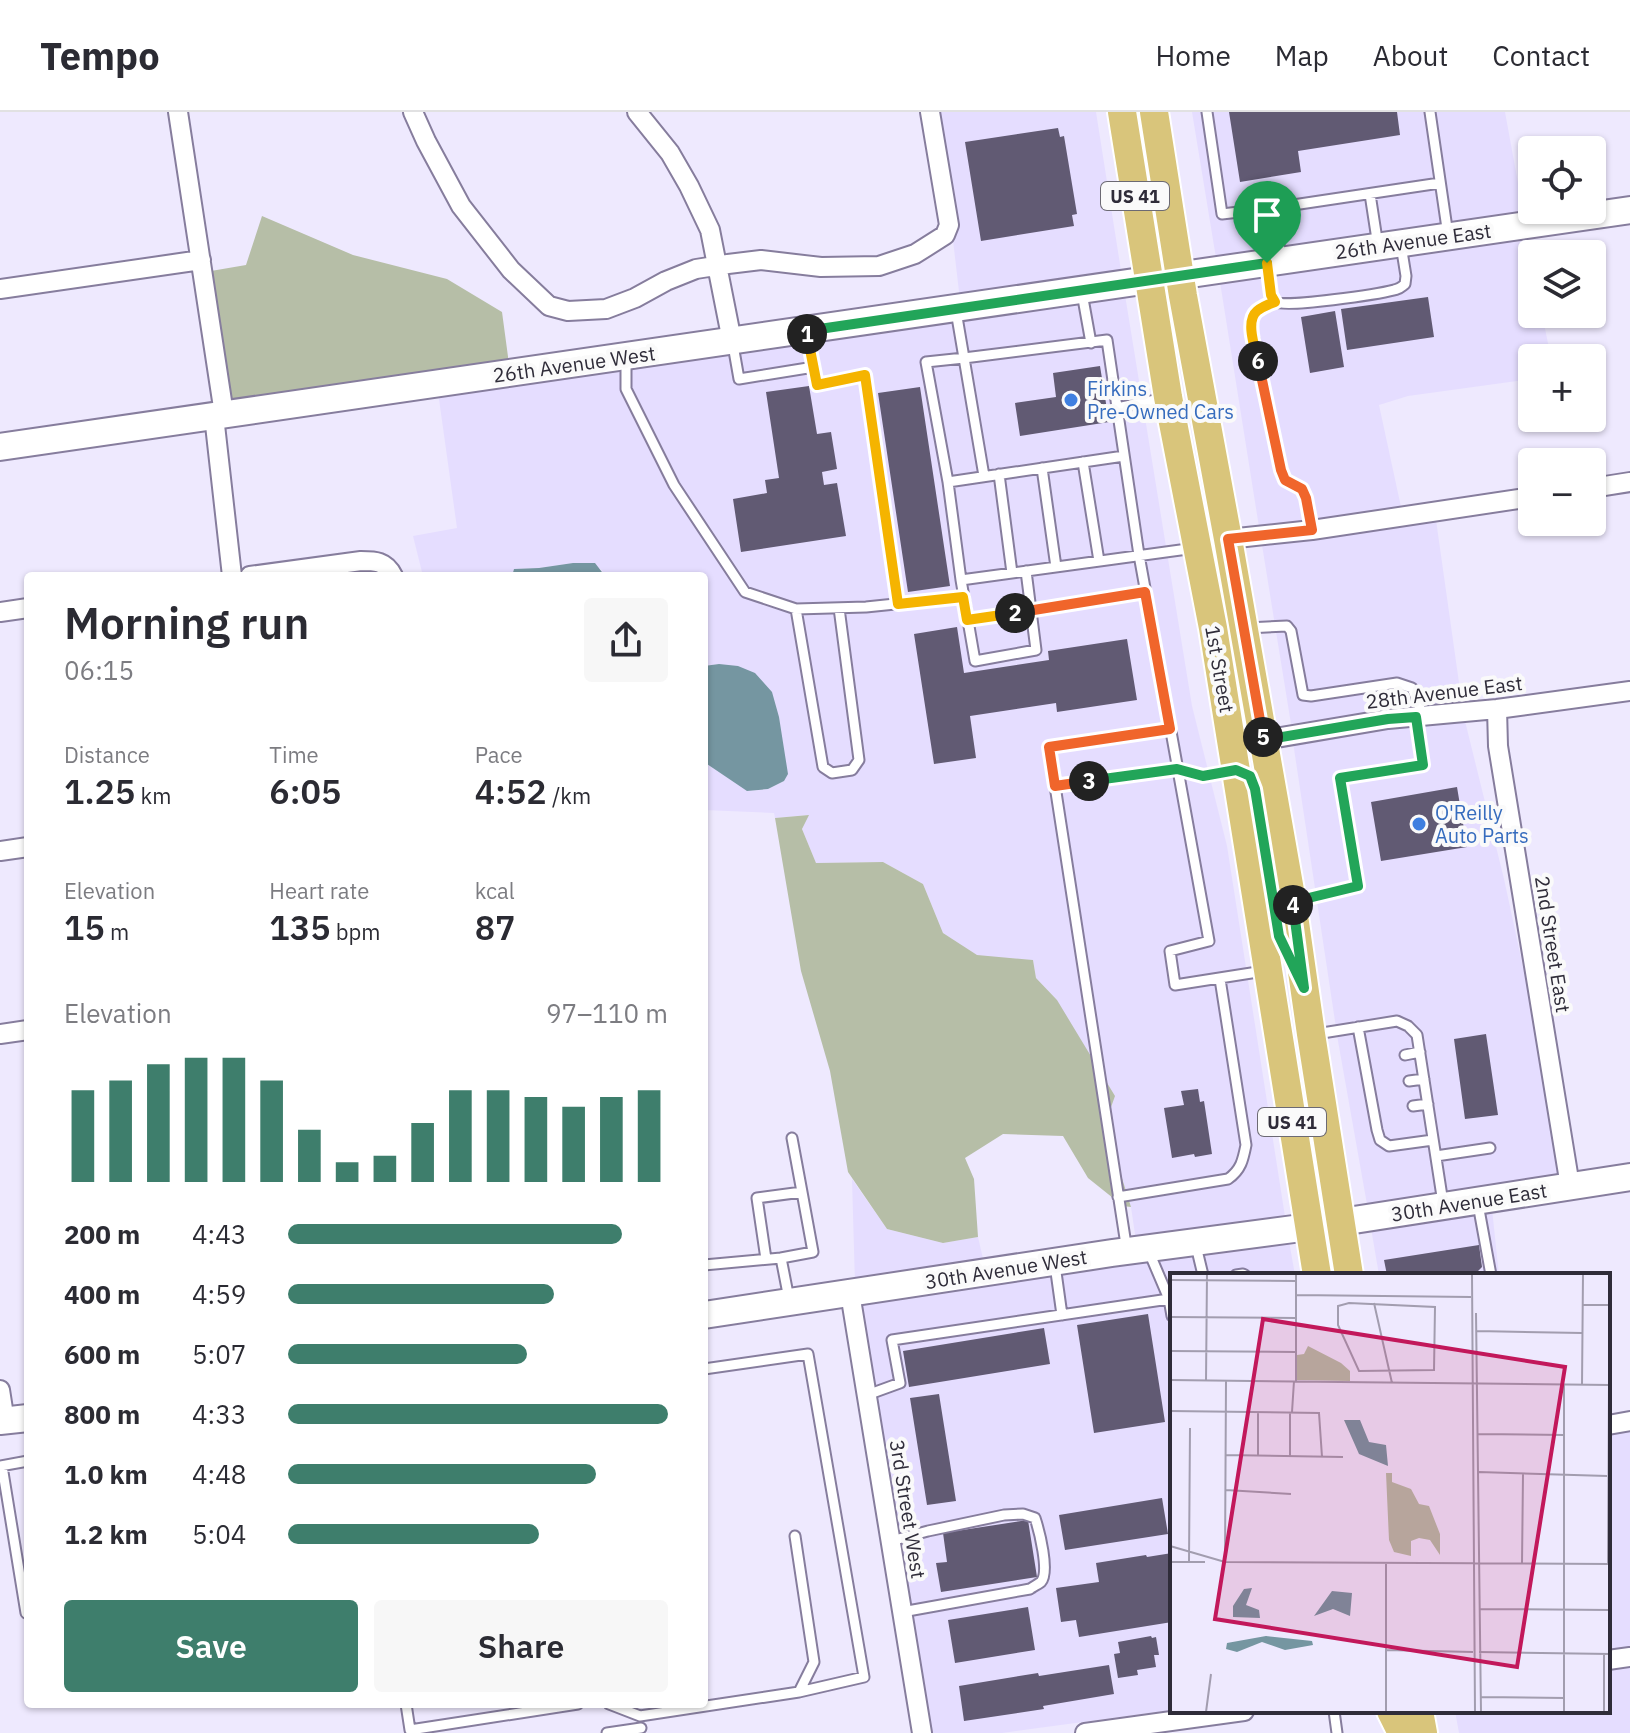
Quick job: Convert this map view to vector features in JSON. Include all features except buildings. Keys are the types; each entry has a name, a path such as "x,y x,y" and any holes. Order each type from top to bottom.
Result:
{"main road":[{"name":"1st Street","path":"1122,112 1168,397 1213,628 1317,1273"},
{"name":"1st Street","path":"1154,112 1179,276 1292,902 1349,1273"},
{"path":"1198,547 1220,588 1248,730 1256,739 1264,740"},
{"path":"1236,770 1248,774 1254,784 1279,936 1304,988"},
{"path":"1389,1713 1390,1733"},
{"path":"1390,1713 1402,1733"},
{"path":"1419,1713 1423,1733"}],"street":[{"path":"178,112 201,260 219,415 232,572"},
{"path":"413,112 461,206 511,270 549,306 568,311 606,309 696,269 718,265 761,260 821,267 879,266 915,254 945,235 949,225 930,112"},
{"path":"637,112 670,153 710,230 732,341"},
{"name":"26th Avenue East","path":"1148,281 1630,210"},
{"path":"0,289 201,260"},
{"name":"26th Avenue West","path":"0,447 1148,281"},
{"path":"1606,486 1630,482"},
{"path":"1228,539 1312,530 1518,499"},
{"path":"280,572 361,561 376,561 388,570"},
{"path":"0,612 24,609"},
{"name":"28th Avenue East","path":"1264,740 1388,719 1497,709 1630,691"},
{"name":"2nd Street East","path":"1497,709 1498,746 1570,1186"},
{"path":"0,851 24,848"},
{"path":"0,1034 24,1031"},
{"name":"30th Avenue East","path":"1309,1227 1630,1177"},
{"name":"30th Avenue West","path":"708,1314 1309,1227"},
{"name":"3rd Street West","path":"850,1293 922,1733"},
{"path":"0,1390 11,1421"},
{"path":"1610,1425 1630,1421"},
{"path":"1610,1660 1630,1657"},
{"path":"1085,1733 1143,1729 1233,1713"}],"lane":[{"path":"1207,112 1222,214 1440,183"},
{"path":"1430,112 1448,236"},
{"path":"1273,208 1271,295 1275,302 1307,303 1399,289 1405,284 1406,276 1389,245 1370,194"},
{"path":"1082,290 1091,343"},
{"path":"1275,302 1256,311 1251,325 1281,470 1285,480 1302,489 1312,530"},
{"path":"956,308 984,476"},
{"path":"806,331 817,385 865,375 898,604"},
{"path":"1026,571 1036,650 975,661 926,362 1107,340 1145,592 1209,941 1170,951 1175,985 1268,970"},
{"path":"732,341 739,379 814,367"},
{"path":"626,356 626,389 674,485 745,592 796,609 963,597"},
{"path":"1117,408 1168,397"},
{"path":"948,482 1124,456"},
{"path":"1083,462 1099,561"},
{"path":"1042,468 1056,567"},
{"path":"999,474 1012,573"},
{"path":"961,580 1198,547"},
{"path":"967,620 1145,592"},
{"path":"796,609 823,767 832,773 852,770 859,760 839,608"},
{"path":"1244,628 1287,626 1291,631 1303,695 1397,683 1412,688 1419,717 1423,765 1340,778 1358,886 1292,902"},
{"path":"1170,729 1049,747 1118,1197 1137,1250 1170,1305"},
{"path":"1055,786 1177,769 1203,776 1236,770"},
{"path":"1118,1197 1228,1179 1242,1165 1246,1145 1220,979"},
{"path":"1311,1034 1397,1021 1417,1035 1443,1207"},
{"path":"1358,1027 1369,1060 1369,1088 1378,1112 1380,1140 1389,1146 1433,1140"},
{"path":"1405,1055 1420,1052"},
{"path":"1409,1081 1424,1079"},
{"path":"1369,1088 1380,1086"},
{"path":"1413,1106 1428,1104"},
{"path":"708,1265 813,1252 792,1138"},
{"path":"1436,1156 1490,1148"},
{"path":"766,1259 757,1198 802,1192"},
{"path":"1477,1201 1491,1273"},
{"path":"1195,1243 1202,1273"},
{"path":"781,1258 789,1302"},
{"path":"1054,1262 1062,1315"},
{"path":"867,1395 900,1383 892,1340 1169,1299"},
{"path":"708,1368 808,1354 864,1677 799,1692 708,1706"},
{"path":"24,1462 1,1466 24,1601"},
{"path":"891,1541 1004,1515 1023,1514 1035,1518 1045,1568 1041,1583 1030,1589 902,1612"},
{"path":"795,1536 814,1662 799,1692"},
{"path":"406,1708 409,1732 554,1708"},
{"path":"619,1708 640,1716 693,1708"},
{"path":"1334,1713 1337,1733"},
{"path":"607,1733 642,1731 640,1716"}],"shaded area":[{"path":"938,112 1096,112 1122,277 960,300"},
{"path":"1192,112 1505,112 1518,183 1518,217 1217,264"},
{"path":"1527,234 1528,240 1518,240 1518,328 1545,328 1548,344 1518,344 1518,381 1408,396 1379,405 1401,507 1259,527 1220,282"},
{"path":"1125,295 1192,706 1227,846 1286,1223 1136,1241 1131,1207 1104,1124 1057,1000 1036,978 1033,960 978,956 943,933 923,884 883,862 816,863 802,829 808,815 775,818 774,813 708,810 708,765 748,791 768,789 784,781 719,664 708,665 708,572 603,572 573,563 514,569 513,572 422,572 413,536 457,528 438,392"},
{"path":"1436,520 1462,704 1387,710 1291,724 1262,545"},
{"path":"1465,721 1537,1032 1561,1178 1368,1210 1338,1041 1293,742"},
{"path":"852,1179 887,1229 943,1243 978,1237 984,1263 855,1283"},
{"path":"1492,1209 1499,1273 1379,1273 1371,1228"},
{"path":"1289,1241 1295,1273 1170,1273 1170,1710 1002,1733 931,1733 859,1301"},
{"path":"1630,1431 1630,1647 1610,1650 1610,1434"},
{"path":"1630,1666 1630,1733 1459,1733 1455,1713 1610,1713 1610,1669"}],"green space":[{"path":"262,216 353,255 447,279 502,312 509,364 231,404 211,271 246,265"},
{"path":"809,815 802,829 816,863 883,862 923,884 943,933 977,955 1033,960 1036,978 1057,1000 1115,1096 1105,1124 1131,1207 1123,1206 1088,1178 1063,1136 1003,1134 965,1158 974,1179 978,1237 943,1243 887,1229 848,1172 830,1071 801,971 775,818"}],"water":[{"path":"595,563 602,572 513,572 514,569"},
{"path":"708,665 738,666 755,673 772,692 788,774 784,781 768,789 747,791 708,765"}],"place":[{"name":"Firkins Pre-Owned Cars","path":"1071,400"},
{"name":"O'Reilly Auto Parts","path":"1419,824"}],"route":[{"path":"1267,263 1271,295 1275,302 1256,311 1251,325 1281,470 1285,480 1302,489 1312,530 1228,539 1264,740 1416,717 1423,765 1340,778 1358,886 1292,902 1304,988 1279,936 1255,789 1248,774 1236,770 1203,776 1177,769 1055,786 1049,747 1170,729 1145,592 967,620 963,597 898,604 865,375 817,385 806,331 1267,263"}]}
